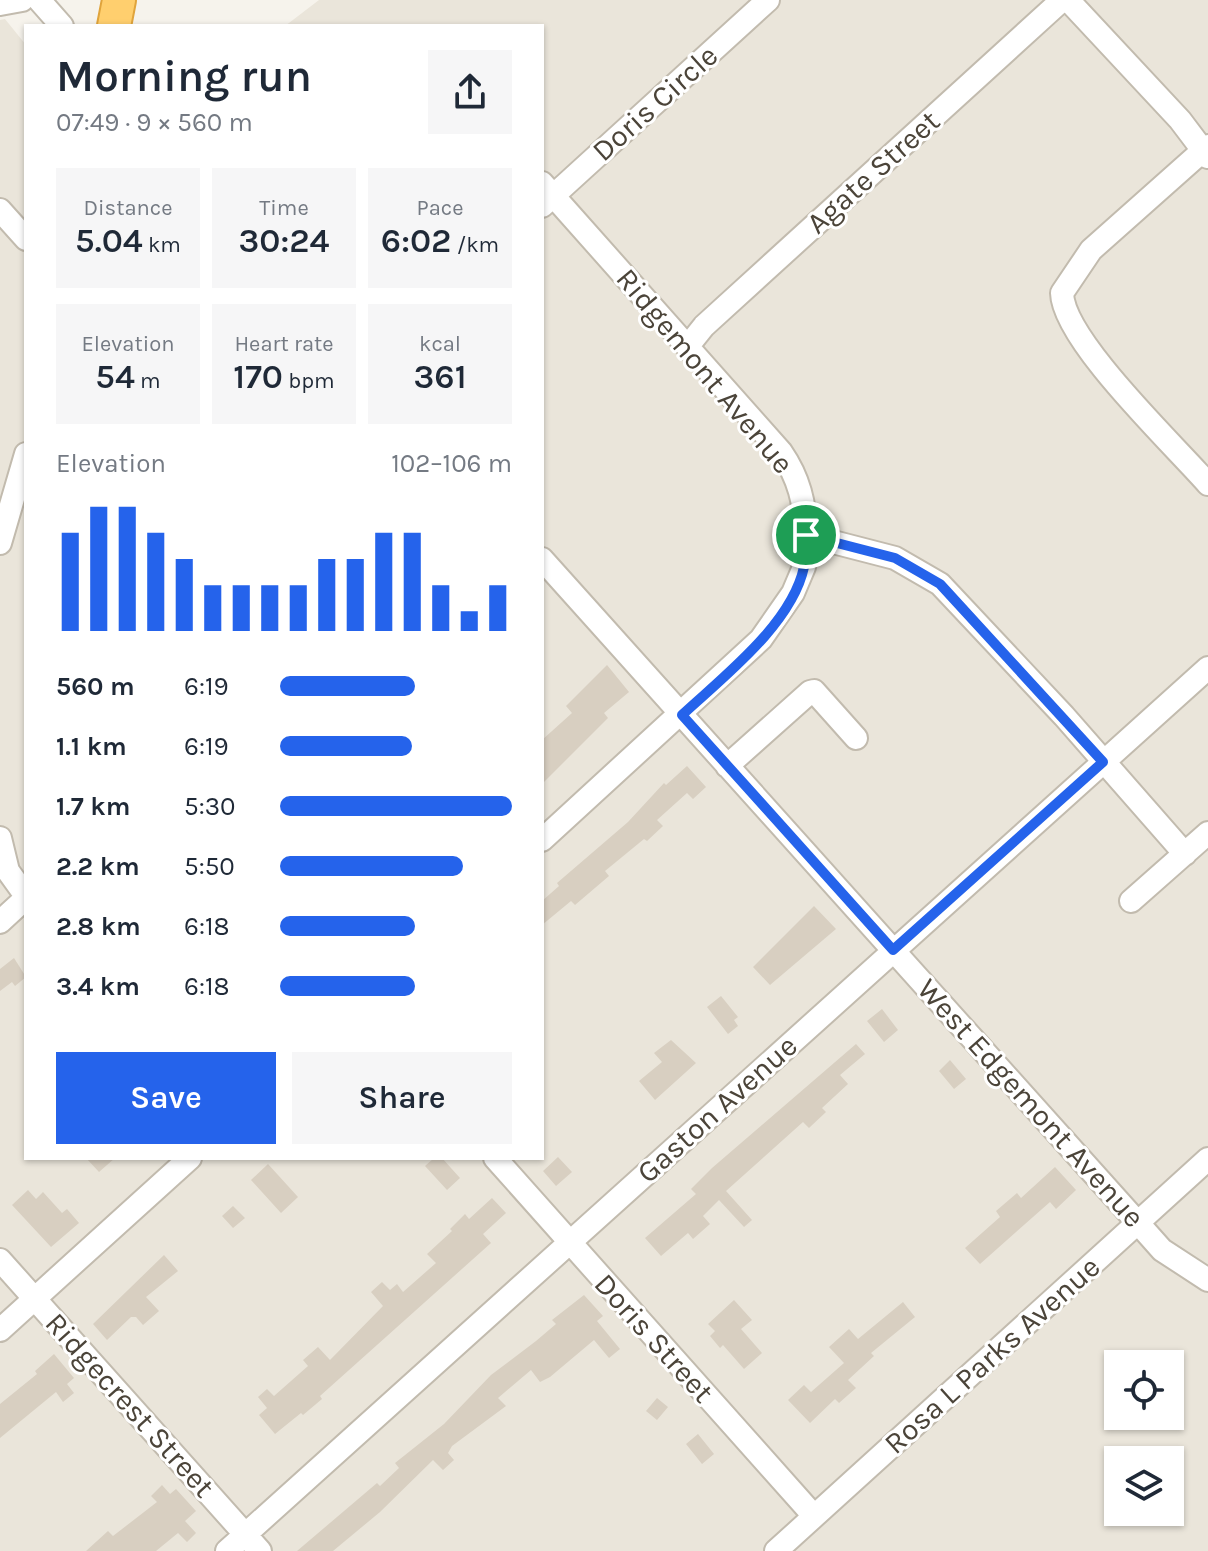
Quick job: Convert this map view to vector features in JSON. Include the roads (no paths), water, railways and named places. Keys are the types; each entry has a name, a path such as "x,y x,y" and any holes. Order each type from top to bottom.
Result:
{"highway":[{"path":"114,24 119,0"}],"street":[{"path":"0,4 22,0"},
{"path":"39,0 60,24"},
{"name":"Doris Circle","path":"546,195 768,0"},
{"name":"Agate Street","path":"688,346 704,326 1062,0"},
{"path":"1068,0 1206,151 1091,250 1062,293 1065,315 1087,348 1208,484"},
{"name":"Ridgemont Avenue","path":"544,838 743,658 779,616 804,567 806,535 805,506 787,461 688,346 546,195"},
{"path":"0,210 24,237"},
{"path":"0,543 24,461"},
{"path":"806,535 895,558 940,584 1185,854"},
{"name":"West Edgemont Avenue","path":"544,563 1162,1250 1208,1280"},
{"name":"Gaston Avenue","path":"227,1551 253,1543 569,1243 1208,668"},
{"path":"727,766 814,691 856,738"},
{"path":"1131,901 1208,833"},
{"path":"0,838 8,871 24,894"},
{"path":"0,922 24,899"},
{"name":"Rosa L Parks Avenue","path":"776,1551 1208,1159"},
{"path":"0,1330 188,1160"},
{"name":"Doris Street","path":"497,1160 814,1516"},
{"name":"Ridgecrest Street","path":"0,1260 253,1543"}]}
